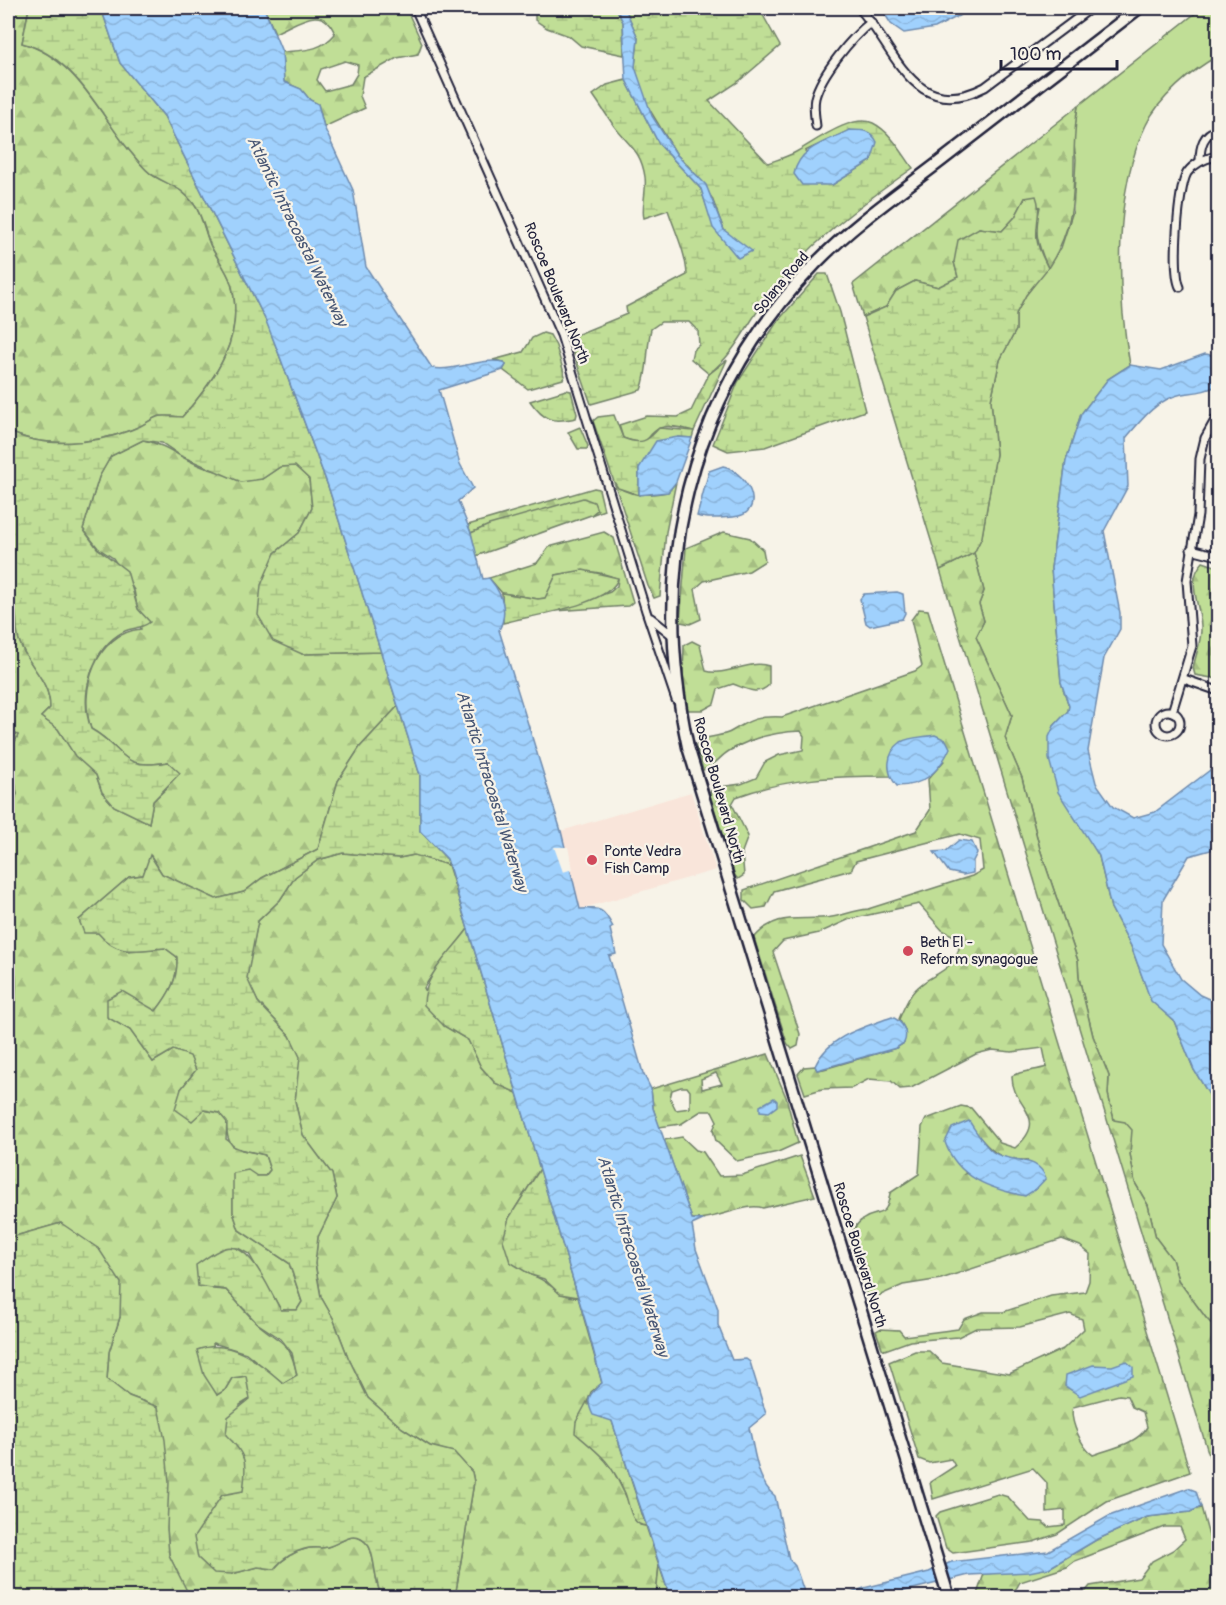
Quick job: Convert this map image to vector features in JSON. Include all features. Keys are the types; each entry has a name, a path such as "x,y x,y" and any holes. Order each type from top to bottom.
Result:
{"street":[{"name":"Roscoe Boulevard North","path":"415,8 561,335 646,611 681,713 688,747 949,1598"},
{"path":"859,8 909,79 930,93 958,96 985,87 1090,8"},
{"name":"Solana Road","path":"681,713 672,635 677,542 693,471 708,429 734,373 772,316 816,264 854,229 1139,8"},
{"path":"816,126 814,105 817,92 850,40 871,22"},
{"path":"1200,161 1203,141 1218,129"},
{"path":"1180,287 1175,267 1182,187 1187,173 1200,161 1218,156"},
{"path":"1172,712 1184,679 1192,646 1187,581 1198,515 1202,448 1218,415"},
{"path":"1191,549 1218,556"},
{"path":"646,611 657,625 672,635"},
{"path":"1184,679 1218,691"}],"shaded area":[{"path":"691,792 716,870 580,909 561,831"}],"green space":[{"path":"8,8 29,8 22,43 41,50 71,73 144,168 180,190 194,204 200,214 211,247 229,278 235,302 231,339 216,372 182,417 158,417 117,435 69,443 37,440 8,431"},
{"path":"29,8 101,8 120,63 164,116 268,325 328,486 381,652 302,654 273,641 258,615 261,585 275,553 299,533 312,508 309,479 295,466 280,467 262,479 241,482 181,456 162,443 143,440 111,456 99,477 83,529 97,548 127,571 138,609 150,622 125,631 104,649 91,674 86,702 91,729 125,757 140,764 168,762 180,773 153,801 149,823 114,806 102,792 96,775 75,756 58,729 41,717 50,708 49,698 19,640 15,608 8,596 8,431 37,440 85,441 117,435 158,417 182,417 206,387 225,356 231,339 235,302 229,278 211,246 200,214 194,204 180,190 144,168 71,72 41,50 22,43"},
{"path":"264,8 406,8 422,43 418,54 397,58 363,77 360,96 365,108 324,127 318,104 310,100 301,89 284,82 282,52 304,50 323,44 335,34 330,24 317,17 309,18 275,33","holes":["345,61 358,65 357,74 351,84 325,91 317,80 321,69"]},
{"path":"535,8 616,8 623,22 624,55 581,46 569,36 547,28 535,20"},
{"path":"625,8 759,8 780,46 738,82 709,101 768,163 794,153 844,125 864,121 873,123 885,132 896,143 913,168 832,229 796,263 764,302 733,349 709,374 691,359 693,350 699,345 698,331 689,322 661,322 651,329 641,390 591,404 570,343 571,337 627,314 626,307 687,275 682,250 668,210 644,218 645,182 641,160 593,95 607,85 626,80 659,144 701,189 714,228 724,230 712,198 692,170 677,155 645,102 635,67 638,38","holes":["850,130 871,161 832,185 805,151"]},
{"path":"1202,8 1218,8 1218,56 1187,77 1167,95 1146,125 1135,152 1123,211 1121,243 1122,307 1130,365 1108,379 1081,414 1066,461 1051,568 1061,682 1069,706 1068,711 1054,726 1087,834 1099,856 1111,908 1131,946 1151,1000 1174,1021 1194,1070 1213,1101 1218,1120 1218,1331 1178,1280 1172,1259 1156,1238 1148,1205 1135,1183 1130,1154 1131,1130 1114,1121 1108,1094 1109,1076 1093,1036 1079,978 1078,961 1040,849 1022,778 1005,738 1012,715 976,637 984,621 979,604 984,591 974,553 982,536 996,454 991,400 1000,360 1016,330 1016,314 1026,295 1061,248 1073,211 1076,159 1073,138 1078,106"},
{"path":"1078,106 1072,207 1068,226 1048,268 1038,238 1037,224 1040,207 1025,198 1015,217 1002,231 979,228 954,262 958,277 938,287 915,281 896,291 886,307 863,317 853,284"},
{"path":"1036,196 1038,202 1037,240 1048,268 1026,295 1016,314 1016,330 1000,360 991,400 996,454 982,537 974,553 940,570 863,317 886,307 896,291 915,281 938,287 958,277 954,262 958,240 979,228 1002,231 1015,217 1025,198"},
{"path":"819,274 827,274 840,312 865,411 765,447 728,451 713,444 738,382 777,322"},
{"path":"543,333 550,335 556,346 565,376 563,379 528,389 503,370 506,365 504,362 493,360 523,352 532,338"},
{"path":"727,360 694,431 668,426 654,431 643,442 623,438 619,425 647,416 678,417 691,411 709,374"},
{"path":"566,390 571,391 576,418 549,419 540,413 530,401"},
{"path":"614,415 623,438 639,442 647,439 659,428 694,431 692,438 678,437 639,468 639,495 618,488 614,482 593,421 598,417"},
{"path":"580,427 588,446 587,449 578,449 568,432"},
{"path":"143,440 153,442 200,466 215,471 262,479 280,467 295,466 309,479 312,508 299,533 275,553 302,654 381,652 398,706 360,747 338,781 318,849 262,878 244,892 216,899 162,874 151,856 143,875 129,877 79,920 85,932 98,933 128,951 165,948 177,957 172,986 156,1011 139,1003 108,1017 130,1030 153,1062 173,1050 190,1055 196,1070 181,1089 204,1110 220,1113 227,1122 226,1139 242,1150 265,1155 270,1170 265,1176 257,1176 233,1198 233,1212 239,1230 289,1263 302,1302 297,1310 281,1310 249,1254 238,1248 225,1248 213,1289 226,1290 255,1321 284,1344 291,1355 297,1375 283,1383 246,1353 213,1343 217,1395 225,1390 232,1378 247,1376 250,1399 240,1405 240,1449 247,1466 232,1574 258,1567 274,1569 285,1558 299,1551 327,1547 353,1537 363,1540 370,1549 382,1597 188,1596 169,1555 158,1407 129,1396 107,1380 109,1352 120,1317 61,1223 8,1238 8,1014 16,1000 12,952 8,950 8,820 17,794 10,752 18,735 8,730 8,596 17,619 19,640 49,698 50,708 41,717 58,729 75,755 96,775 102,792 114,806 149,823 153,801 168,787 168,762 140,764 124,757 91,729 88,714 89,681 102,652 112,641 125,633 141,629 134,590 113,558 98,548 83,529 99,477 111,456"},
{"path":"614,482 625,491 646,494 668,492 676,482 666,532 660,596 654,598 648,586"},
{"path":"594,488 599,489 604,510 591,515 597,510 532,516 501,522 471,533 468,525"},
{"path":"583,498 594,502 597,510 591,515 476,556 471,533 489,525"},
{"path":"604,532 614,538 633,602 628,606 555,611 610,592 617,586 618,579 595,572 556,575 546,598 538,599 502,593 489,578 537,563 549,547"},
{"path":"724,532 750,538 763,550 765,561 749,571 704,581 695,589 701,619 690,624 680,622 686,548"},
{"path":"974,553 984,591 979,604 984,621 976,637 1012,715 1005,738 1022,778 1040,849 1078,961 1079,978 1093,1036 1109,1076 1108,1094 1114,1120 1125,1122 1132,1130 1130,1154 1135,1183 1148,1205 1156,1238 1172,1259 1178,1280 1218,1331 1218,1464 1211,1462 940,570"},
{"path":"1203,562 1218,567 1218,679 1195,675 1193,668 1201,631 1194,585 1198,569"},
{"path":"583,570 618,578 612,587 586,602 503,623 502,593 538,599 545,598 556,575"},
{"path":"919,609 928,610 1190,1472 1107,1501 1057,1534 1033,1542 953,1553 946,1548 936,1516 940,1512 998,1494 1008,1497 1030,1521 1043,1522 1048,1527 1065,1525 1065,1510 1047,1512 1047,1483 1033,1468 933,1499 930,1482 955,1466 951,1459 929,1463 919,1459 889,1362 915,1351 929,1351 942,1363 1009,1374 1063,1349 1084,1329 1082,1319 1070,1314 1020,1327 976,1328 958,1337 910,1341 885,1350 882,1348 876,1331 880,1329 899,1330 904,1336 958,1329 964,1319 983,1312 1003,1312 1051,1296 1085,1292 1089,1281 1090,1254 1080,1246 1062,1239 941,1279 903,1285 874,1298 865,1292 849,1235 862,1220 884,1211 890,1193 919,1174 922,1127 926,1119 961,1106 971,1108 1000,1143 1015,1148 1030,1128 1030,1119 1013,1087 1012,1076 1047,1067 1043,1048 1012,1052 992,1050 976,1054 911,1088 900,1089 891,1081 869,1079 852,1088 822,1089 805,1094 798,1074 804,1067 815,1066 817,1070 824,1069 896,1048 904,1043 905,1030 899,1019 912,993 950,965 959,949 954,936 942,930 919,904 850,919 819,933 783,941 773,952 800,1034 798,1046 792,1049 787,1043 754,938 763,929 781,920 832,917 868,909 972,876 983,870 980,840 960,834 856,861 851,870 774,891 766,907 753,909 744,900 744,890 916,831 930,810 928,779 944,761 889,766 891,776 812,779 774,786 736,797 732,804 748,836 742,852 744,875 738,879 735,876 710,795 712,788 741,784 756,778 765,762 779,755 803,750 804,736 801,731 773,734 755,739 729,751 703,770 696,745 704,739 728,733 756,719 782,717 915,671 922,666 911,620","holes":["981,1139 1002,1156 1028,1160 965,1174","1119,1395 1127,1396 1132,1407 1143,1412 1147,1427 1137,1438 1093,1455 1077,1433 1072,1413 1073,1407"]},
{"path":"692,641 700,645 706,671 722,672 761,664 769,666 769,685 756,691 733,684 718,689 714,704 703,710 688,710 683,675 684,645"},
{"path":"398,706 420,775 420,831 447,859 448,865 414,855 399,858 343,853 318,860 295,877 280,900 258,921 247,978 258,1002 290,1036 300,1057 295,1101 303,1135 332,1174 337,1198 318,1237 315,1264 321,1297 333,1318 348,1357 368,1398 402,1428 430,1446 454,1452 472,1472 474,1482 455,1597 382,1597 370,1549 363,1540 353,1537 325,1548 309,1548 299,1551 285,1558 274,1569 258,1567 232,1574 214,1573 198,1558 194,1537 222,1495 243,1491 244,1460 238,1448 226,1435 228,1417 250,1399 246,1376 232,1378 225,1390 217,1395 204,1375 197,1350 209,1347 232,1349 254,1360 283,1383 297,1375 292,1353 281,1339 258,1324 226,1290 198,1286 196,1265 221,1249 234,1248 243,1252 258,1269 281,1310 297,1310 302,1302 289,1263 239,1230 233,1212 233,1173 248,1170 257,1176 265,1176 270,1170 265,1155 242,1150 232,1145 227,1133 227,1122 219,1113 204,1110 192,1121 175,1109 181,1089 196,1070 190,1056 173,1050 153,1062 130,1030 107,1017 107,999 122,991 156,1011 172,986 177,957 165,948 120,949 105,941 98,933 84,933 79,920 129,877 143,875 150,855 162,874 216,899 244,892 262,878 318,849 338,781 360,747"},
{"path":"8,730 18,735 10,752 17,794 8,820"},
{"path":"343,853 399,858 414,855 448,865 468,929 424,988 444,1026 468,1040 481,1067 495,1083 517,1093 540,1169 509,1218 531,1275 538,1277 565,1295 578,1297 602,1383 591,1392 588,1400 594,1447 610,1464 640,1525 646,1526 659,1565 656,1597 455,1597 474,1482 472,1472 454,1453 430,1446 402,1428 368,1398 348,1357 333,1318 321,1297 315,1263 318,1237 337,1198 332,1174 303,1135 295,1101 299,1057 290,1036 258,1002 246,978 258,921 280,900 295,877 318,860"},
{"path":"468,929 517,1093 495,1083 481,1067 468,1040 444,1026 424,1005 428,983 433,973"},
{"path":"8,950 12,952 16,991 8,1014"},
{"path":"768,1054 786,1097 798,1143 778,1152 737,1161 716,1141 713,1130 717,1121 712,1111 701,1111 681,1124 659,1127 653,1108 651,1089","holes":["716,1073 722,1084 702,1089 701,1079","687,1087 690,1091 690,1108 676,1110 670,1098 672,1090"]},
{"path":"682,1137 696,1150 703,1152 719,1176 742,1175 800,1156 815,1196 763,1208 748,1207 701,1219 692,1219 664,1140"},
{"path":"540,1169 578,1297 560,1294 544,1279 531,1275 510,1262 503,1240 509,1218"},
{"path":"61,1223 99,1249 121,1283 120,1317 109,1352 107,1379 129,1396 158,1407 165,1440 169,1482 167,1528 169,1555 190,1597 8,1597 8,1238"},
{"path":"588,1400 588,1404 612,1421 646,1526 634,1519 625,1493 610,1466 575,1433 576,1422"},
{"path":"1201,1507 1218,1569 1218,1597 1081,1597 1090,1586 1139,1578 1152,1561 1173,1550 1185,1539 1180,1527 1164,1527 1075,1561 1067,1567 1020,1582 1009,1596 981,1597 977,1594 984,1574 1049,1568 1096,1540 1147,1517 1190,1512"},
{"path":"659,1565 670,1597 656,1597"}],"water":[{"name":"Atlantic Intracoastal Waterway","path":"101,8 264,8 282,52 284,82 301,89 310,100 318,104 324,127 353,190 366,267 432,368 450,368 486,361 504,362 506,365 503,370 439,390 460,464 473,488 458,501 471,533 483,579 489,578 503,602 502,623 499,630 561,831 580,909 601,910 613,927 610,929 616,954 609,956 643,1073 651,1089 653,1108 692,1219 703,1220 692,1225 696,1249 718,1309 718,1325 732,1360 746,1359 750,1362 766,1414 749,1428 760,1474 775,1496 789,1559 795,1566 806,1597 670,1597 612,1421 593,1415 589,1405 594,1390 602,1383 588,1330 447,859 420,831 420,775 328,486 266,321 164,116 120,63"},
{"path":"616,8 625,8 638,38 635,67 652,116 677,155 706,185 724,230 752,251 738,258 713,228 701,189 659,144 626,80 623,22"},
{"path":"881,8 974,8 935,28 904,33 891,24"},
{"path":"850,130 866,132 875,138 877,142 871,161 832,185 802,185 794,174 802,157 816,146"},
{"path":"1205,354 1218,356 1218,385 1165,400 1150,411 1126,438 1128,486 1104,531 1120,613 1120,629 1104,658 1088,751 1096,783 1113,807 1133,818 1155,812 1218,764 1218,848 1189,856 1163,900 1161,944 1181,979 1200,995 1218,1003 1218,1120 1213,1101 1194,1070 1174,1021 1151,1001 1131,946 1111,908 1099,856 1058,792 1049,759 1049,737 1054,726 1068,711 1069,706 1061,682 1051,568 1066,461 1081,414 1108,379 1130,365 1161,370"},
{"path":"678,437 692,438 676,482 668,492 639,495 639,468 656,441"},
{"path":"723,466 735,472 747,484 752,499 751,506 747,512 738,516 703,518 697,516 709,471"},
{"path":"897,592 903,594 905,613 902,619 870,626 866,623 860,599 864,594"},
{"path":"935,735 946,740 950,748 936,771 923,780 897,786 889,769 890,757 896,746 908,739"},
{"path":"959,840 972,842 977,853 973,861 973,873 963,875 949,872 934,852 946,851"},
{"path":"892,1017 904,1027 906,1035 904,1043 896,1048 817,1070 815,1066 821,1056 838,1040 859,1029"},
{"path":"774,1098 777,1106 769,1112 760,1111 760,1106"},
{"path":"969,1121 993,1152 1007,1158 1030,1162 1042,1170 1046,1178 1036,1189 1025,1196 1000,1190 967,1173 950,1154 945,1142 952,1128"},
{"path":"1126,1361 1133,1367 1133,1376 1080,1396 1065,1386 1066,1375 1093,1365 1112,1366"},
{"path":"1188,1488 1196,1491 1201,1507 1190,1512 1147,1517 1096,1540 1049,1568 1029,1572 969,1575 881,1597 839,1598 864,1588 929,1572 951,1562 1048,1551 1109,1516"}],"pier":[{"path":"554,847 568,847 573,869 563,872"}],"place":[{"name":"Ponte Vedra Fish Camp","path":"592,860"},
{"name":"Beth El - Reform synagogue","path":"908,951"}]}
